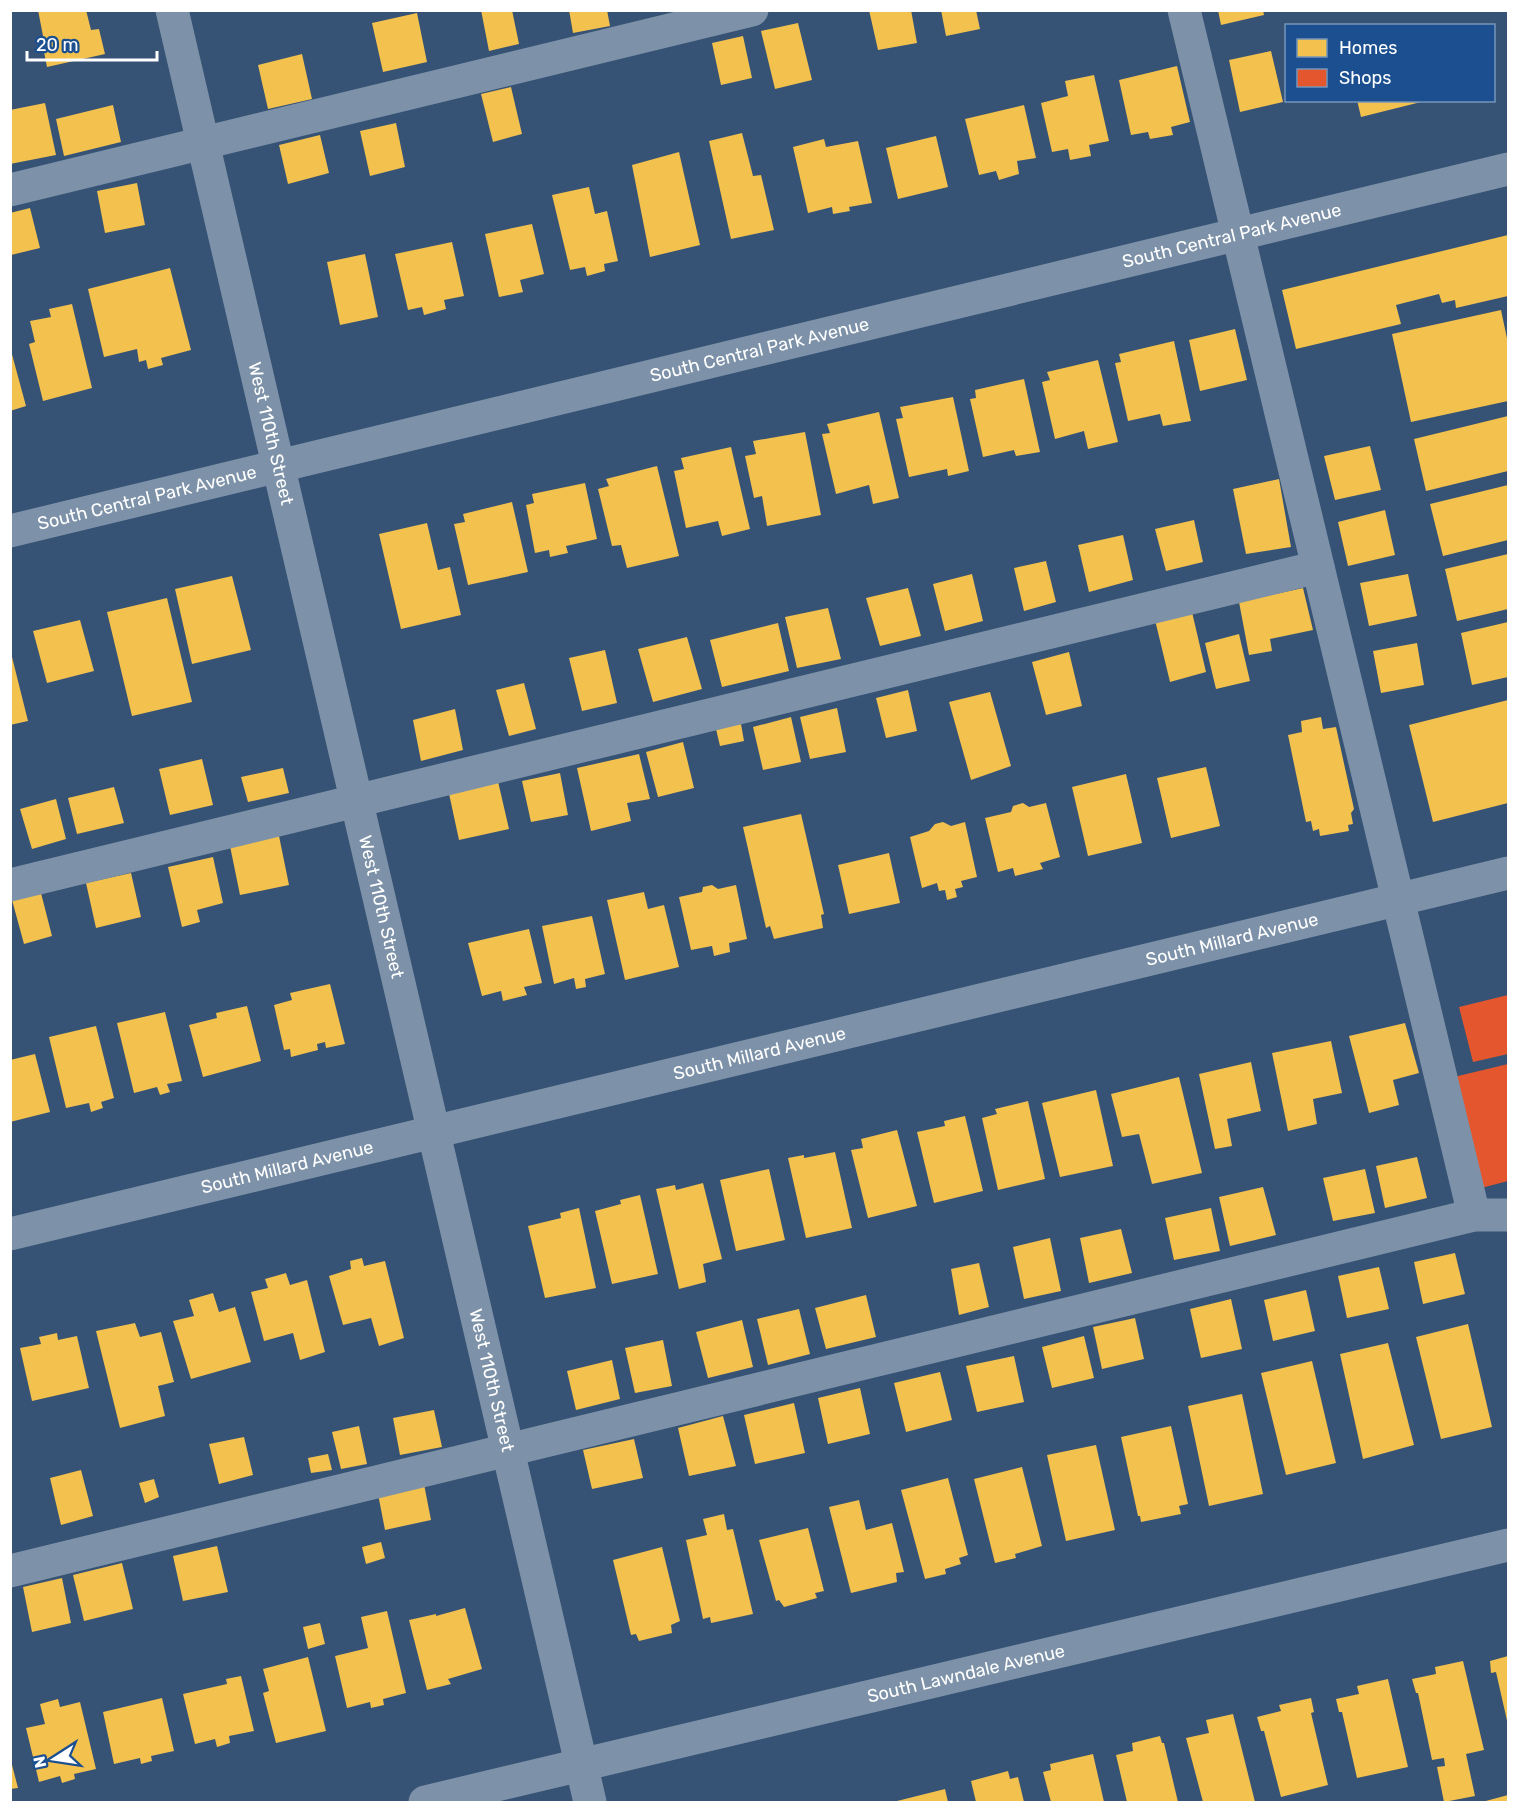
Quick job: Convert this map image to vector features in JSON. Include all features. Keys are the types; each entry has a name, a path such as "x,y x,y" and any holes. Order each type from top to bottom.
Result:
{"street":[{"name":"West 110th Street","path":"172,10 590,1803"},
{"path":"10,190 752,10"},
{"path":"1184,10 1474,1215"},
{"name":"South Central Park Avenue","path":"10,531 1509,169"},
{"path":"10,885 1318,567"},
{"name":"South Millard Avenue","path":"10,1234 1509,873"},
{"path":"10,1571 1474,1215 1509,1215"},
{"name":"South Lawndale Avenue","path":"424,1803 1509,1545"}],"building: Homes":[{"path":"38,10 86,10 91,30 99,29 105,54 47,67"},
{"path":"481,10 512,10 519,44 489,51"},
{"path":"569,10 607,10 610,26 573,33"},
{"path":"869,10 911,10 917,43 878,50"},
{"path":"941,10 976,10 980,29 946,36"},
{"path":"1218,10 1263,10 1264,15 1221,25"},
{"path":"417,13 427,62 383,72 372,23"},
{"path":"798,23 812,80 775,89 761,31"},
{"path":"743,36 752,78 721,85 712,43"},
{"path":"1271,51 1283,102 1240,112 1229,60"},
{"path":"302,54 312,99 268,109 258,65"},
{"path":"1177,66 1190,122 1171,127 1173,135 1150,139 1148,132 1131,135 1119,80"},
{"path":"1094,75 1109,141 1089,145 1091,156 1070,160 1068,149 1052,152 1041,103 1068,96 1065,81"},
{"path":"511,87 522,134 493,142 481,94"},
{"path":"1357,102 1421,102 1361,117"},
{"path":"45,103 56,155 10,164 10,110"},
{"path":"113,105 121,142 64,156 56,119"},
{"path":"1024,105 1036,158 1017,161 1019,174 999,180 996,171 979,175 965,119"},
{"path":"396,123 405,167 370,176 360,131"},
{"path":"742,133 753,176 761,175 774,230 731,239 709,141"},
{"path":"320,135 329,173 288,184 279,145"},
{"path":"936,136 948,187 898,199 886,148"},
{"path":"824,139 826,147 858,141 872,203 849,207 850,211 833,214 832,207 808,213 793,147"},
{"path":"679,152 700,245 650,257 632,165"},
{"path":"137,183 145,225 105,233 97,191"},
{"path":"589,187 595,214 607,211 618,261 604,264 605,271 587,276 585,267 570,270 552,195"},
{"path":"30,208 40,248 11,255 10,213"},
{"path":"532,224 544,274 520,280 523,292 499,297 485,234"},
{"path":"1508,235 1508,296 1456,308 1455,300 1442,303 1439,294 1396,305 1401,324 1296,349 1282,290"},
{"path":"452,242 464,296 444,300 446,309 424,315 422,307 408,310 395,254"},
{"path":"365,254 378,317 340,325 327,262"},
{"path":"170,268 191,350 161,358 163,365 148,369 146,360 139,362 137,349 104,357 88,289"},
{"path":"72,304 92,388 43,401 29,344 35,342 30,321 51,317 49,309"},
{"path":"1501,310 1508,343 1508,401 1411,422 1392,334"},
{"path":"1235,329 1247,380 1200,391 1189,340"},
{"path":"1174,341 1191,421 1163,426 1160,414 1128,421 1115,363 1121,362 1119,354"},
{"path":"10,347 26,406 10,411"},
{"path":"1098,360 1118,442 1088,449 1084,431 1055,439 1042,382 1050,380 1047,372"},
{"path":"1024,379 1040,452 1016,456 1014,450 983,457 970,399 976,398 975,390"},
{"path":"953,397 969,471 948,476 947,469 909,477 896,419 903,418 900,407"},
{"path":"879,412 899,498 873,504 869,485 836,494 822,434 830,433 827,424"},
{"path":"1508,416 1508,471 1426,491 1414,439"},
{"path":"805,432 821,515 767,526 762,496 754,498 745,456 756,454 753,441"},
{"path":"1370,446 1381,490 1335,500 1324,456"},
{"path":"731,447 750,529 722,536 718,521 686,528 674,471 684,469 681,458"},
{"path":"657,466 679,556 627,568 621,545 612,546 598,489 609,486 606,479"},
{"path":"1279,479 1291,547 1246,554 1233,489"},
{"path":"585,483 597,539 566,546 568,553 550,557 549,550 535,553 526,505 534,503 532,494"},
{"path":"1508,485 1508,540 1443,556 1430,504"},
{"path":"512,502 528,572 468,585 454,524 465,522 463,514"},
{"path":"1385,510 1395,555 1348,566 1338,522"},
{"path":"1194,520 1203,562 1166,571 1155,529"},
{"path":"427,523 438,570 450,567 461,615 401,629 379,534"},
{"path":"1123,535 1133,580 1089,592 1078,545"},
{"path":"1508,554 1508,609 1457,621 1445,569"},
{"path":"1046,561 1056,602 1024,611 1014,568"},
{"path":"972,574 983,621 945,631 933,584"},
{"path":"1408,574 1417,616 1369,626 1360,583"},
{"path":"232,576 251,650 192,664 175,589"},
{"path":"908,588 921,636 880,646 866,598"},
{"path":"1303,588 1313,630 1270,639 1272,651 1249,655 1239,602"},
{"path":"167,598 192,702 132,716 107,612"},
{"path":"828,608 841,659 797,668 785,617"},
{"path":"1192,612 1206,672 1170,682 1155,620"},
{"path":"80,620 94,671 47,683 33,631"},
{"path":"1508,622 1508,677 1472,685 1461,633"},
{"path":"778,623 789,671 722,687 710,640"},
{"path":"1239,634 1250,681 1216,689 1205,643"},
{"path":"687,637 702,689 653,702 638,649"},
{"path":"1417,643 1424,685 1381,693 1373,651"},
{"path":"10,649 28,721 10,725"},
{"path":"605,650 617,703 582,711 569,658"},
{"path":"1069,652 1082,706 1046,715 1032,662"},
{"path":"524,683 536,729 509,736 496,690"},
{"path":"908,690 917,731 886,738 876,698"},
{"path":"990,692 1011,766 971,780 949,702"},
{"path":"1508,700 1508,803 1433,822 1409,725"},
{"path":"837,708 846,752 810,759 800,717"},
{"path":"455,709 463,750 421,761 413,720"},
{"path":"791,717 801,762 763,770 753,727"},
{"path":"1321,717 1323,729 1336,727 1354,809 1351,813 1353,824 1348,825 1349,831 1320,836 1319,829 1313,831 1311,821 1306,822 1288,735 1302,732 1301,721"},
{"path":"741,724 744,741 720,746 716,729"},
{"path":"683,742 694,788 658,797 646,752"},
{"path":"639,754 650,799 627,803 631,821 591,831 577,768"},
{"path":"202,759 213,805 170,815 159,769"},
{"path":"1206,767 1220,826 1171,838 1157,778"},
{"path":"283,768 289,793 248,802 241,777"},
{"path":"560,773 568,815 531,822 522,781"},
{"path":"1126,774 1142,843 1088,856 1072,787"},
{"path":"497,777 509,829 459,840 448,789"},
{"path":"114,787 124,823 77,834 68,798"},
{"path":"56,799 66,839 32,849 20,809"},
{"path":"1023,803 1029,807 1046,803 1060,857 1040,863 1043,869 1015,876 1013,868 998,872 985,818 1011,812 1013,806"},
{"path":"801,814 824,914 821,915 823,928 774,939 770,926 766,928 743,827"},
{"path":"943,822 951,826 965,822 977,877 961,881 963,887 955,889 957,897 947,900 945,890 939,891 937,883 922,888 910,837 929,831 935,824"},
{"path":"279,836 289,885 240,895 230,846"},
{"path":"889,853 900,903 849,914 838,865"},
{"path":"213,857 223,903 197,910 200,922 182,927 168,867"},
{"path":"131,873 141,917 96,928 86,883"},
{"path":"712,885 718,889 736,885 747,939 729,943 730,952 714,956 712,946 691,950 679,897 702,892 703,887"},
{"path":"644,892 648,909 664,905 679,967 625,980 607,900"},
{"path":"41,893 52,936 24,944 12,900"},
{"path":"592,916 605,974 585,979 586,987 576,989 574,978 554,984 542,926"},
{"path":"529,929 542,983 524,987 527,995 503,1001 501,991 482,996 468,943"},
{"path":"330,984 345,1044 326,1048 325,1042 317,1044 318,1050 291,1057 290,1049 284,1050 274,1005 292,1000 290,993"},
{"path":"247,1006 261,1061 203,1077 189,1025 217,1018 216,1013"},
{"path":"165,1012 182,1081 167,1084 170,1092 160,1095 157,1087 134,1093 117,1023"},
{"path":"1405,1023 1419,1073 1393,1080 1399,1105 1369,1113 1349,1036"},
{"path":"96,1026 114,1098 101,1102 103,1108 91,1112 89,1103 66,1108 49,1037"},
{"path":"1331,1041 1342,1093 1313,1099 1317,1124 1288,1131 1272,1053"},
{"path":"35,1054 50,1112 10,1122 10,1060"},
{"path":"1251,1062 1261,1111 1227,1119 1232,1146 1215,1149 1199,1074"},
{"path":"1179,1077 1202,1173 1152,1184 1139,1134 1122,1137 1111,1094"},
{"path":"1096,1090 1113,1166 1060,1177 1042,1103"},
{"path":"1028,1101 1045,1179 998,1190 982,1118 997,1114 995,1109"},
{"path":"965,1116 983,1191 934,1203 917,1132 945,1126 944,1121"},
{"path":"897,1130 917,1206 868,1218 851,1150 863,1148 861,1139"},
{"path":"835,1152 852,1228 806,1238 788,1158 804,1155 804,1158"},
{"path":"1417,1157 1427,1198 1385,1208 1376,1166"},
{"path":"769,1169 785,1240 736,1251 720,1180"},
{"path":"1365,1169 1375,1213 1333,1221 1323,1178"},
{"path":"703,1183 722,1259 703,1264 706,1282 679,1289 656,1189 675,1185 676,1190"},
{"path":"1263,1187 1276,1235 1230,1246 1219,1197"},
{"path":"640,1195 658,1274 612,1284 595,1211 621,1204 620,1200"},
{"path":"579,1208 596,1288 545,1298 528,1226 561,1218 560,1213"},
{"path":"1211,1208 1220,1251 1174,1260 1165,1218"},
{"path":"1121,1229 1132,1273 1089,1283 1080,1238"},
{"path":"1050,1238 1061,1291 1024,1299 1013,1247"},
{"path":"1455,1253 1465,1294 1423,1304 1414,1262"},
{"path":"362,1258 364,1266 385,1261 404,1338 379,1346 371,1318 343,1325 329,1276 351,1269 350,1261"},
{"path":"979,1263 989,1307 959,1315 951,1269"},
{"path":"1379,1267 1389,1309 1347,1318 1338,1276"},
{"path":"286,1273 290,1285 307,1280 325,1352 300,1360 293,1333 264,1341 251,1292 268,1288 265,1279"},
{"path":"1306,1290 1315,1331 1273,1341 1264,1300"},
{"path":"213,1293 219,1312 235,1307 251,1362 191,1379 173,1321 194,1316 189,1300"},
{"path":"866,1295 876,1337 826,1349 815,1308"},
{"path":"1231,1299 1242,1349 1201,1358 1190,1309"},
{"path":"799,1309 810,1354 768,1365 757,1319"},
{"path":"1135,1318 1144,1359 1102,1369 1093,1327"},
{"path":"742,1320 753,1367 708,1378 696,1332"},
{"path":"135,1323 140,1337 161,1332 174,1382 158,1386 165,1416 120,1428 96,1331"},
{"path":"1468,1324 1492,1427 1441,1439 1416,1337"},
{"path":"57,1333 58,1340 77,1336 89,1388 32,1401 20,1348 41,1344 39,1337"},
{"path":"1084,1336 1094,1378 1052,1388 1042,1347"},
{"path":"663,1340 672,1386 635,1393 625,1348"},
{"path":"1388,1343 1414,1445 1363,1459 1340,1354"},
{"path":"1014,1356 1024,1402 977,1412 966,1366"},
{"path":"612,1360 620,1399 576,1410 567,1371"},
{"path":"1312,1361 1336,1463 1286,1475 1261,1373"},
{"path":"940,1372 952,1420 906,1432 894,1383"},
{"path":"860,1388 870,1434 828,1444 818,1398"},
{"path":"1242,1394 1263,1494 1209,1506 1188,1406"},
{"path":"794,1403 805,1453 755,1464 744,1415"},
{"path":"434,1410 442,1447 400,1455 393,1418"},
{"path":"723,1416 736,1466 689,1476 678,1428"},
{"path":"359,1426 367,1464 341,1469 332,1432"},
{"path":"1171,1426 1188,1504 1179,1506 1181,1514 1141,1522 1121,1437"},
{"path":"244,1437 253,1475 219,1484 209,1444"},
{"path":"634,1439 643,1478 592,1489 583,1450"},
{"path":"1096,1445 1115,1530 1066,1541 1047,1455"},
{"path":"328,1454 332,1470 311,1473 308,1458"},
{"path":"1022,1467 1042,1546 1015,1554 1016,1558 995,1563 974,1479"},
{"path":"81,1470 93,1516 61,1525 50,1478"},
{"path":"948,1478 968,1555 959,1558 961,1564 945,1569 946,1574 925,1579 901,1490"},
{"path":"154,1479 159,1497 145,1503 139,1483"},
{"path":"424,1484 431,1520 385,1530 378,1494"},
{"path":"859,1500 866,1530 892,1523 904,1572 896,1573 897,1582 851,1593 829,1507"},
{"path":"724,1514 727,1530 733,1529 753,1614 711,1623 710,1617 703,1619 686,1540 707,1535 703,1519"},
{"path":"808,1528 824,1591 815,1593 817,1598 784,1607 779,1600 776,1601 759,1540"},
{"path":"381,1542 385,1558 366,1564 362,1547"},
{"path":"217,1546 228,1592 183,1601 173,1556"},
{"path":"662,1547 680,1621 671,1625 672,1633 639,1641 636,1634 631,1635 613,1560"},
{"path":"122,1563 133,1609 84,1621 73,1575"},
{"path":"62,1578 71,1623 32,1632 23,1587"},
{"path":"465,1608 482,1669 448,1679 451,1684 427,1690 409,1620"},
{"path":"387,1611 406,1693 383,1699 384,1705 371,1708 370,1702 347,1708 335,1656 368,1648 361,1617"},
{"path":"320,1623 325,1644 308,1649 303,1627"},
{"path":"1508,1656 1508,1725 1496,1672 1491,1673 1490,1661"},
{"path":"308,1657 326,1731 276,1743 263,1693 269,1691 263,1669"},
{"path":"1463,1661 1484,1750 1466,1754 1475,1796 1444,1802 1437,1767 1445,1766 1444,1758 1432,1760 1418,1693 1416,1693 1412,1679 1436,1674 1435,1667"},
{"path":"241,1676 254,1731 229,1736 230,1743 217,1747 215,1739 195,1744 183,1694 227,1684 226,1679"},
{"path":"1388,1679 1408,1767 1357,1778 1342,1712 1339,1712 1336,1699 1359,1694 1357,1686"},
{"path":"162,1698 174,1751 151,1756 152,1761 141,1764 140,1758 114,1764 103,1712"},
{"path":"1311,1698 1314,1712 1311,1713 1328,1785 1281,1797 1264,1731 1261,1731 1257,1717 1281,1711 1279,1705"},
{"path":"58,1699 60,1707 80,1702 96,1769 74,1774 75,1779 62,1783 60,1776 39,1782 26,1728 45,1724 40,1704"},
{"path":"1233,1714 1255,1802 1203,1802 1186,1738 1209,1733 1206,1720"},
{"path":"1160,1736 1164,1743 1178,1802 1127,1802 1116,1755 1133,1751 1132,1743"},
{"path":"1093,1754 1104,1802 1051,1802 1043,1772 1051,1770 1050,1764"},
{"path":"10,1757 18,1788 10,1789"},
{"path":"1008,1771 1010,1779 1018,1777 1024,1802 976,1802 971,1781"},
{"path":"945,1789 948,1802 893,1802"},
{"path":"1508,1795 1508,1802 1482,1802"}],"building: Shops":[{"path":"1508,995 1508,1054 1473,1062 1459,1007"},
{"path":"1508,1064 1508,1181 1481,1188 1454,1077"}]}
